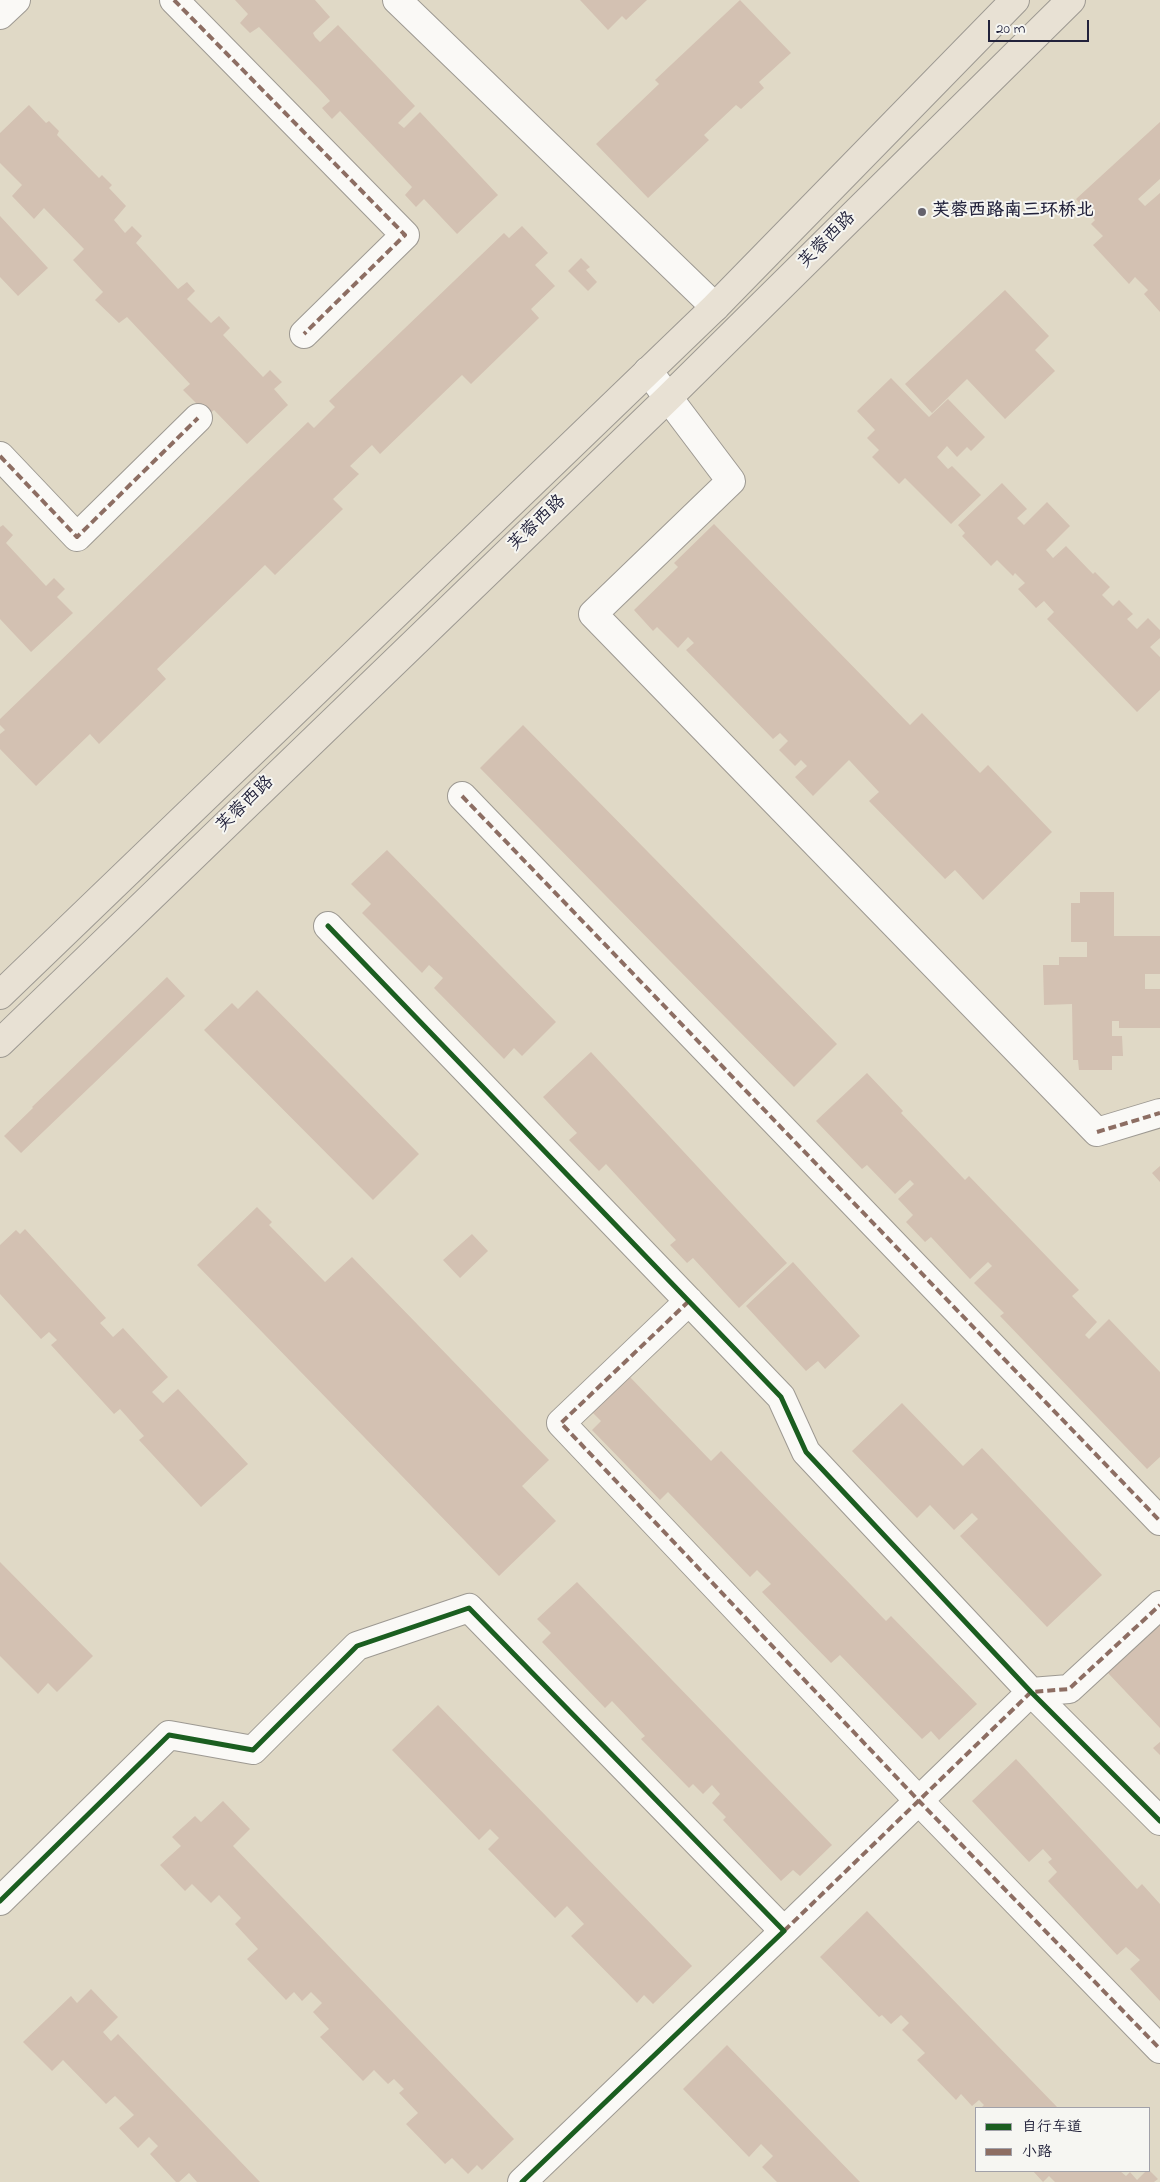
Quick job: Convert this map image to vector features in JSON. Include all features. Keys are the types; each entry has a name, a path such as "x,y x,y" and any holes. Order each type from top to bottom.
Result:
{"main road":[{"name":"芙蓉西路","path":"0,995 715,307 1015,0"},
{"name":"芙蓉西路","path":"0,1043 669,397 1071,0"}],"street":[{"path":"0,16 16,0"},
{"path":"174,0 405,235 304,334"},
{"path":"396,0 715,307"},
{"path":"648,371 731,481 593,614 1098,1132 1160,1113"},
{"path":"0,456 77,537 198,418"},
{"path":"462,796 1160,1521"},
{"path":"328,926 781,1397 806,1452 1031,1692 1160,1821"},
{"path":"689,1300 561,1423 919,1801 1160,2049"},
{"path":"522,2182 1031,1692 1069,1690 1160,1605"},
{"path":"0,1901 169,1734 253,1750 357,1646 469,1608 784,1931"}],"building":[{"path":"235,0 315,0 330,17 313,33 315,37 320,42 338,25 415,106 398,123 404,128 420,112 498,195 457,234 424,199 416,207 405,195 412,187 340,111 332,119 322,108 330,101 320,90 259,27 250,33 240,23 248,14"},
{"path":"580,0 647,0 626,20 622,16 608,30"},
{"path":"740,0 791,53 759,82 764,88 741,109 736,105 704,135 709,140 648,198 596,144 659,84 655,80"},
{"path":"29,105 46,123 49,121 59,131 57,135 99,178 102,175 112,185 109,188 126,206 114,220 125,233 132,226 142,236 136,243 178,289 187,282 195,291 187,299 211,323 219,316 230,328 223,335 263,377 270,370 282,382 274,389 288,405 247,444 214,410 208,415 183,390 190,384 127,317 119,323 95,300 103,292 73,260 84,249 44,208 34,219 12,196 22,185 0,163 0,133"},
{"path":"1160,122 1160,179 1138,199 1145,206 1160,193 1160,312 1144,294 1148,290 1135,277 1129,284 1093,245 1103,236 1091,224 1095,220 1076,199"},
{"path":"0,216 48,268 18,296 0,277"},
{"path":"522,226 548,253 535,265 555,286 531,309 539,318 471,384 462,375 380,454 372,445 350,466 359,474 333,499 343,509 275,575 265,565 157,669 166,679 99,744 90,734 36,786 0,749 0,734 5,730 0,725 0,719 308,422 314,428 335,407 329,401 504,233 509,238"},
{"path":"581,258 590,267 586,270 597,282 588,291 568,271"},
{"path":"1005,290 1049,336 1035,350 1055,371 1005,419 967,379 932,413 905,384"},
{"path":"891,378 929,417 948,399 985,437 971,451 967,447 957,457 947,446 937,457 948,469 952,466 981,495 951,524 905,478 899,484 872,457 879,450 867,438 875,430 857,411"},
{"path":"1002,483 1027,509 1017,518 1024,525 1047,502 1070,526 1046,550 1053,558 1066,546 1093,574 1095,572 1110,587 1102,595 1113,606 1119,600 1133,614 1127,619 1137,629 1148,618 1160,630 1160,638 1150,647 1160,657 1160,690 1137,712 1047,619 1054,612 1044,601 1036,608 1018,589 1025,583 1015,573 1013,576 997,560 991,566 962,536 965,533 958,525"},
{"path":"714,524 910,725 922,713 980,773 988,765 1052,832 983,900 955,870 945,879 869,801 879,792 849,760 813,796 795,777 807,766 801,760 795,766 779,750 788,741 780,733 773,739 686,650 694,643 688,637 678,648 657,627 653,631 634,610 678,567 674,563"},
{"path":"3,525 13,535 6,543 46,586 54,578 65,589 57,597 73,613 31,652 0,619 0,527"},
{"path":"523,725 837,1044 794,1087 480,768"},
{"path":"387,850 556,1022 522,1056 514,1048 504,1059 434,988 443,978 429,965 422,973 362,913 371,904 351,884"},
{"path":"1080,892 1114,892 1114,936 1160,936 1160,974 1145,974 1145,989 1160,989 1160,1028 1119,1028 1119,1021 1112,1021 1112,1036 1122,1036 1123,1056 1112,1056 1112,1070 1079,1070 1078,1060 1073,1060 1072,1004 1044,1005 1043,965 1059,965 1059,957 1087,957 1087,942 1071,942 1071,903 1080,903"},
{"path":"167,977 185,996 21,1153 4,1136"},
{"path":"257,990 419,1154 373,1200 204,1030 232,1003 238,1009"},
{"path":"591,1052 787,1263 739,1308 693,1258 687,1263 670,1245 676,1240 606,1164 599,1171 569,1140 577,1133 543,1097"},
{"path":"867,1073 903,1111 901,1113 965,1180 969,1176 1079,1290 1072,1296 1097,1322 1085,1335 1089,1339 1109,1319 1160,1372 1160,1457 1147,1469 1000,1316 1004,1313 974,1283 992,1266 988,1262 970,1279 931,1237 925,1242 906,1222 913,1215 898,1199 914,1184 910,1180 895,1194 867,1165 862,1169 816,1121"},
{"path":"1160,1166 1160,1182 1152,1173"},
{"path":"257,1207 272,1222 269,1225 325,1282 352,1257 549,1460 522,1486 556,1521 499,1576 197,1265"},
{"path":"25,1229 106,1318 100,1323 113,1337 123,1328 168,1377 152,1392 163,1403 178,1389 248,1464 201,1507 139,1440 144,1436 120,1409 114,1414 51,1345 57,1340 49,1332 41,1339 0,1294 0,1245 16,1230 20,1234"},
{"path":"472,1234 488,1251 460,1278 443,1260"},
{"path":"793,1262 860,1336 825,1369 818,1361 806,1371 746,1306"},
{"path":"629,1376 711,1461 721,1451 886,1621 891,1616 977,1704 939,1740 931,1731 922,1739 840,1655 831,1663 762,1592 771,1584 757,1570 750,1577 668,1492 660,1500 592,1430 601,1421 592,1412"},
{"path":"902,1403 963,1466 982,1448 1102,1575 1047,1627 960,1536 978,1519 972,1513 954,1530 930,1505 917,1518 852,1451"},
{"path":"0,1562 93,1656 57,1692 48,1683 38,1694 0,1656"},
{"path":"577,1582 832,1845 800,1876 793,1870 781,1881 723,1820 726,1817 712,1803 720,1794 712,1785 703,1794 693,1784 689,1788 641,1739 645,1736 612,1701 605,1708 542,1642 551,1633 537,1619"},
{"path":"1160,1623 1160,1728 1108,1673"},
{"path":"438,1705 692,1966 653,2004 644,1995 637,2003 571,1936 584,1924 567,1906 555,1918 488,1849 499,1838 490,1829 479,1840 392,1750"},
{"path":"1160,1742 1160,1755 1153,1748"},
{"path":"1016,1759 1137,1889 1142,1884 1160,1904 1160,2001 1130,1969 1140,1960 1126,1947 1117,1955 1048,1881 1057,1872 1048,1862 1052,1859 1043,1849 1029,1862 972,1801"},
{"path":"223,1801 250,1829 233,1846 514,2139 482,2170 477,2165 468,2174 452,2158 445,2164 406,2124 418,2113 399,2093 404,2089 394,2079 388,2084 374,2070 363,2081 320,2037 329,2029 313,2012 322,2003 311,1992 302,2001 294,1992 286,2000 247,1959 258,1949 235,1924 241,1918 219,1895 211,1903 192,1884 185,1891 160,1865 181,1846 172,1837 195,1816 201,1822"},
{"path":"867,1911 1057,2107 982,2107 984,2105 979,2100 972,2106 961,2094 956,2100 917,2060 925,2053 902,2030 909,2023 901,2015 891,2024 882,2015 879,2017 820,1957"},
{"path":"91,1989 118,2017 103,2032 111,2041 118,2034 260,2182 197,2182 189,2173 179,2182 176,2182 150,2154 158,2146 149,2137 138,2148 119,2128 134,2115 115,2096 106,2104 63,2060 52,2071 23,2042 71,1996 77,2003"},
{"path":"727,2045 860,2182 777,2182 762,2167 773,2156 761,2144 749,2157 683,2089"},
{"path":"1150,2171 1158,2179 1154,2182 1055,2182 1049,2176 1043,2182 1034,2172 1121,2172 1126,2176 1130,2172 1137,2180 1145,2172"}],"marked path":[{"path":"174,0 405,235 304,334"},
{"path":"0,456 77,537 198,418"},
{"path":"462,796 1160,1521"},
{"path":"1097,1132 1160,1113"},
{"path":"689,1301 561,1423 919,1801 1160,2049"},
{"path":"784,1931 1031,1692 1069,1689 1160,1605"}],"cycle path":[{"path":"328,926 781,1397 806,1452 1031,1692 1160,1821"},
{"path":"0,1901 169,1735 253,1750 357,1646 469,1608 784,1931 522,2182"}],"place":[{"name":"芙蓉西路南三环桥北","path":"922,212"}]}
